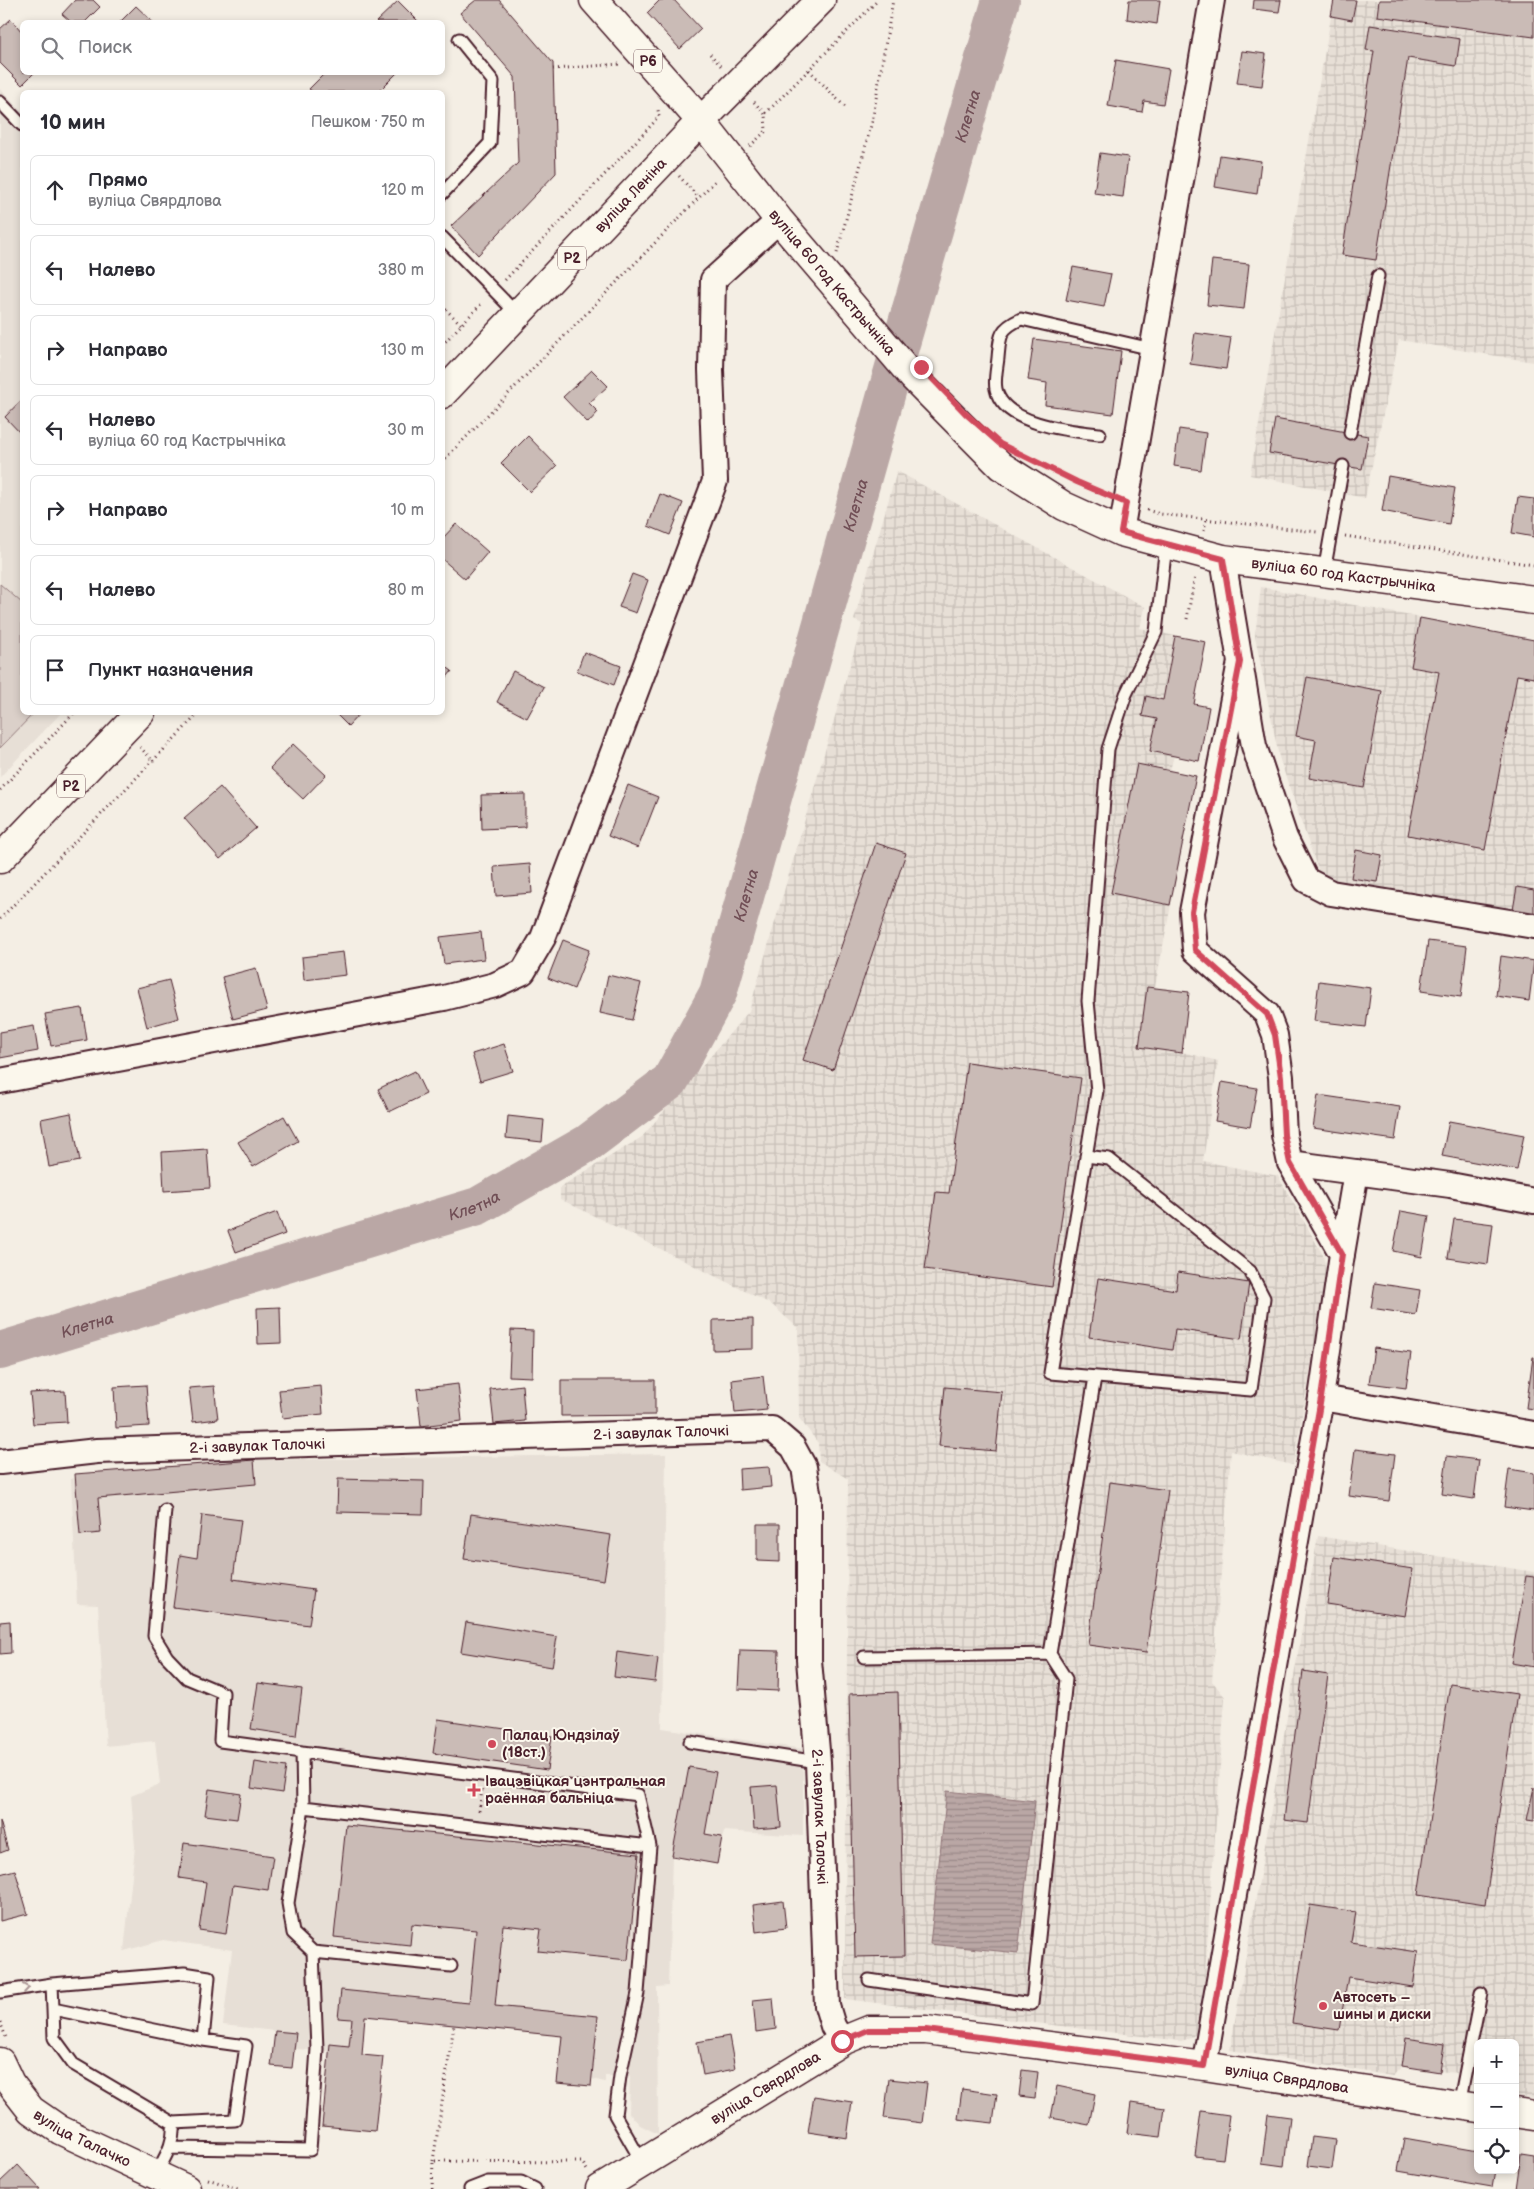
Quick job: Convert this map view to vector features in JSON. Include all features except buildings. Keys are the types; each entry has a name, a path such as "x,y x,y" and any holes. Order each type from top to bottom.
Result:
{"street":[{"name":"Р6","path":"594,0 702,121"},
{"name":"вуліца Леніна","path":"445,391 702,121 821,0"},
{"path":"1121,532 1212,0"},
{"name":"вуліца 60 год Кастрычніка","path":"702,121 779,220 913,377 1000,466 1064,506 1121,532 1223,559 1534,600"},
{"path":"0,1081 444,998 495,985 523,972 544,938 715,481 711,370 713,280 779,220"},
{"path":"1223,559 1254,746 1285,838 1306,880 1331,893 1534,926"},
{"path":"1240,662 1192,912 1195,950 1267,1014 1275,1035 1281,1077 1284,1135 1290,1163 1342,1254"},
{"name":"Р2","path":"0,859 138,715"},
{"path":"1290,1163 1450,1185 1534,1202"},
{"path":"1204,2066 1321,1398 1356,1172"},
{"path":"1321,1398 1534,1434"},
{"name":"2-і завулак Талочкі","path":"0,1462 97,1450 772,1430 793,1447 804,1467 809,1499 809,1660 818,1762 827,2006 833,2026 842,2041"},
{"name":"вуліца Свярдлова","path":"600,2189 842,2041 868,2030 926,2030 1204,2066 1469,2106"},
{"name":"вуліца Талачко","path":"5,2055 10,2083 32,2110 60,2130 156,2174 195,2183"},
{"path":"1519,2114 1534,2116"}],"lane":[{"path":"445,191 490,143 493,81 459,39"},
{"path":"0,102 20,123"},
{"path":"445,240 518,315"},
{"path":"1350,432 1378,276"},
{"path":"1100,434 1054,429 1021,416 1005,405 996,390 1000,336 1008,325 1020,319 1152,349"},
{"path":"1324,572 1343,466"},
{"path":"1086,1156 1109,1160 1250,1272 1264,1298 1251,1390 1050,1373 1086,1156 1097,1091 1088,1001 1108,749 1126,694 1156,632 1166,545"},
{"path":"869,1980 1032,2004 1066,1680 1050,1654 1095,1377"},
{"path":"165,1510 154,1636 167,1657 187,1678 223,1693 220,1741 484,1777 638,1795 650,1846 638,1992 620,2076 616,2115 643,2164"},
{"path":"864,1657 1050,1654"},
{"path":"690,1742 818,1762"},
{"path":"302,1752 303,1807 288,1903 293,1933 313,1952 451,1966"},
{"path":"303,1807 650,1846"},
{"path":"170,2148 310,2150 317,2049 313,1952"},
{"path":"0,1992 52,1984 184,1973 209,1977 204,2040"},
{"path":"52,1984 54,2038 73,2064 173,2123 235,2120 246,2046 204,2040 53,2010"},
{"path":"1469,2106 1481,1993"},
{"path":"156,2174 170,2148 174,2133 173,2123"},
{"path":"470,2189 488,2182 521,2182 535,2189"}],"path":[{"path":"445,459 766,131 765,114 878,0"},
{"path":"835,261 872,122 893,0"},
{"path":"553,69 620,64"},
{"path":"809,70 846,108"},
{"path":"445,343 659,117 656,105 673,90"},
{"path":"445,309 462,325"},
{"path":"1068,478 1126,503 1160,514 1331,534 1534,565"},
{"path":"0,790 72,715"},
{"path":"0,919 197,715"},
{"path":"476,1826 484,1777"},
{"path":"0,2022 5,2055"},
{"path":"433,2161 454,2025"},
{"path":"195,2183 238,2189"}],"shaded area":[{"path":"1334,0 1534,0 1534,362 1399,340 1365,498 1250,475"},
{"path":"0,89 20,110 20,715 59,715 0,777"},
{"path":"897,471 1145,607 1140,628 1175,636 1194,704 1209,707 1199,761 1174,756 1170,770 1196,776 1155,987 1189,992 1182,1052 1218,1061 1203,1161 1278,1176 1323,1255 1327,1277 1293,1465 1231,1451 1212,1681 1225,1697 1201,2029 1191,2038 1181,2041 845,1999 848,1479 819,1461 818,1443 799,1418 798,1328 771,1304 560,1199 560,1187 642,1137 749,1011 862,624 854,620"},
{"path":"0,584 20,601 20,715 32,715 0,748"},
{"path":"1261,587 1534,640 1534,914 1321,879 1279,757 1255,636"},
{"name":"Івацэвіцкая цэнтральная раённая бальніца","path":"666,1454 662,1728 803,1749 803,1836 724,1831 717,1864 672,1856 668,1986 657,1987 658,2134 640,2125 629,2113 630,2076 605,2076 605,2082 592,2079 591,2086 557,2083 561,2036 366,2016 362,2055 383,2057 375,2131 322,2126 329,2051 295,2049 292,2068 271,2066 275,2031 223,2025 232,1950 163,1940 124,1951 135,1847 131,1796 160,1784 155,1741 106,1746 98,1605 77,1604 71,1479 75,1478 75,1474 254,1460"},
{"path":"1318,1536 1534,1572 1534,2099 1519,2097 1519,2039 1474,2039 1474,2076 1402,2066 1393,2076 1230,2050"},
{"path":"947,1791 1035,1801 1018,1953 930,1944"}],"waterway":[{"name":"Клетна","path":"0,1351 478,1206 588,1143 670,1081 718,993 888,388 1001,0"}],"place":[{"name":"Палац Юндзілаў (18ст.)","path":"492,1744"},
{"name":"Івацэвіцкая цэнтральная раённая бальніца","path":"474,1790"},
{"name":"Автосеть – шины и диски","path":"1323,2006"}],"route":[{"path":"842,2041 868,2030 926,2030 1204,2066 1321,1398 1342,1254 1290,1163 1284,1135 1281,1077 1275,1035 1267,1014 1195,950 1192,912 1240,662 1223,559 1121,532 1126,503 1077,482 1000,444 966,414 921,367"}]}
